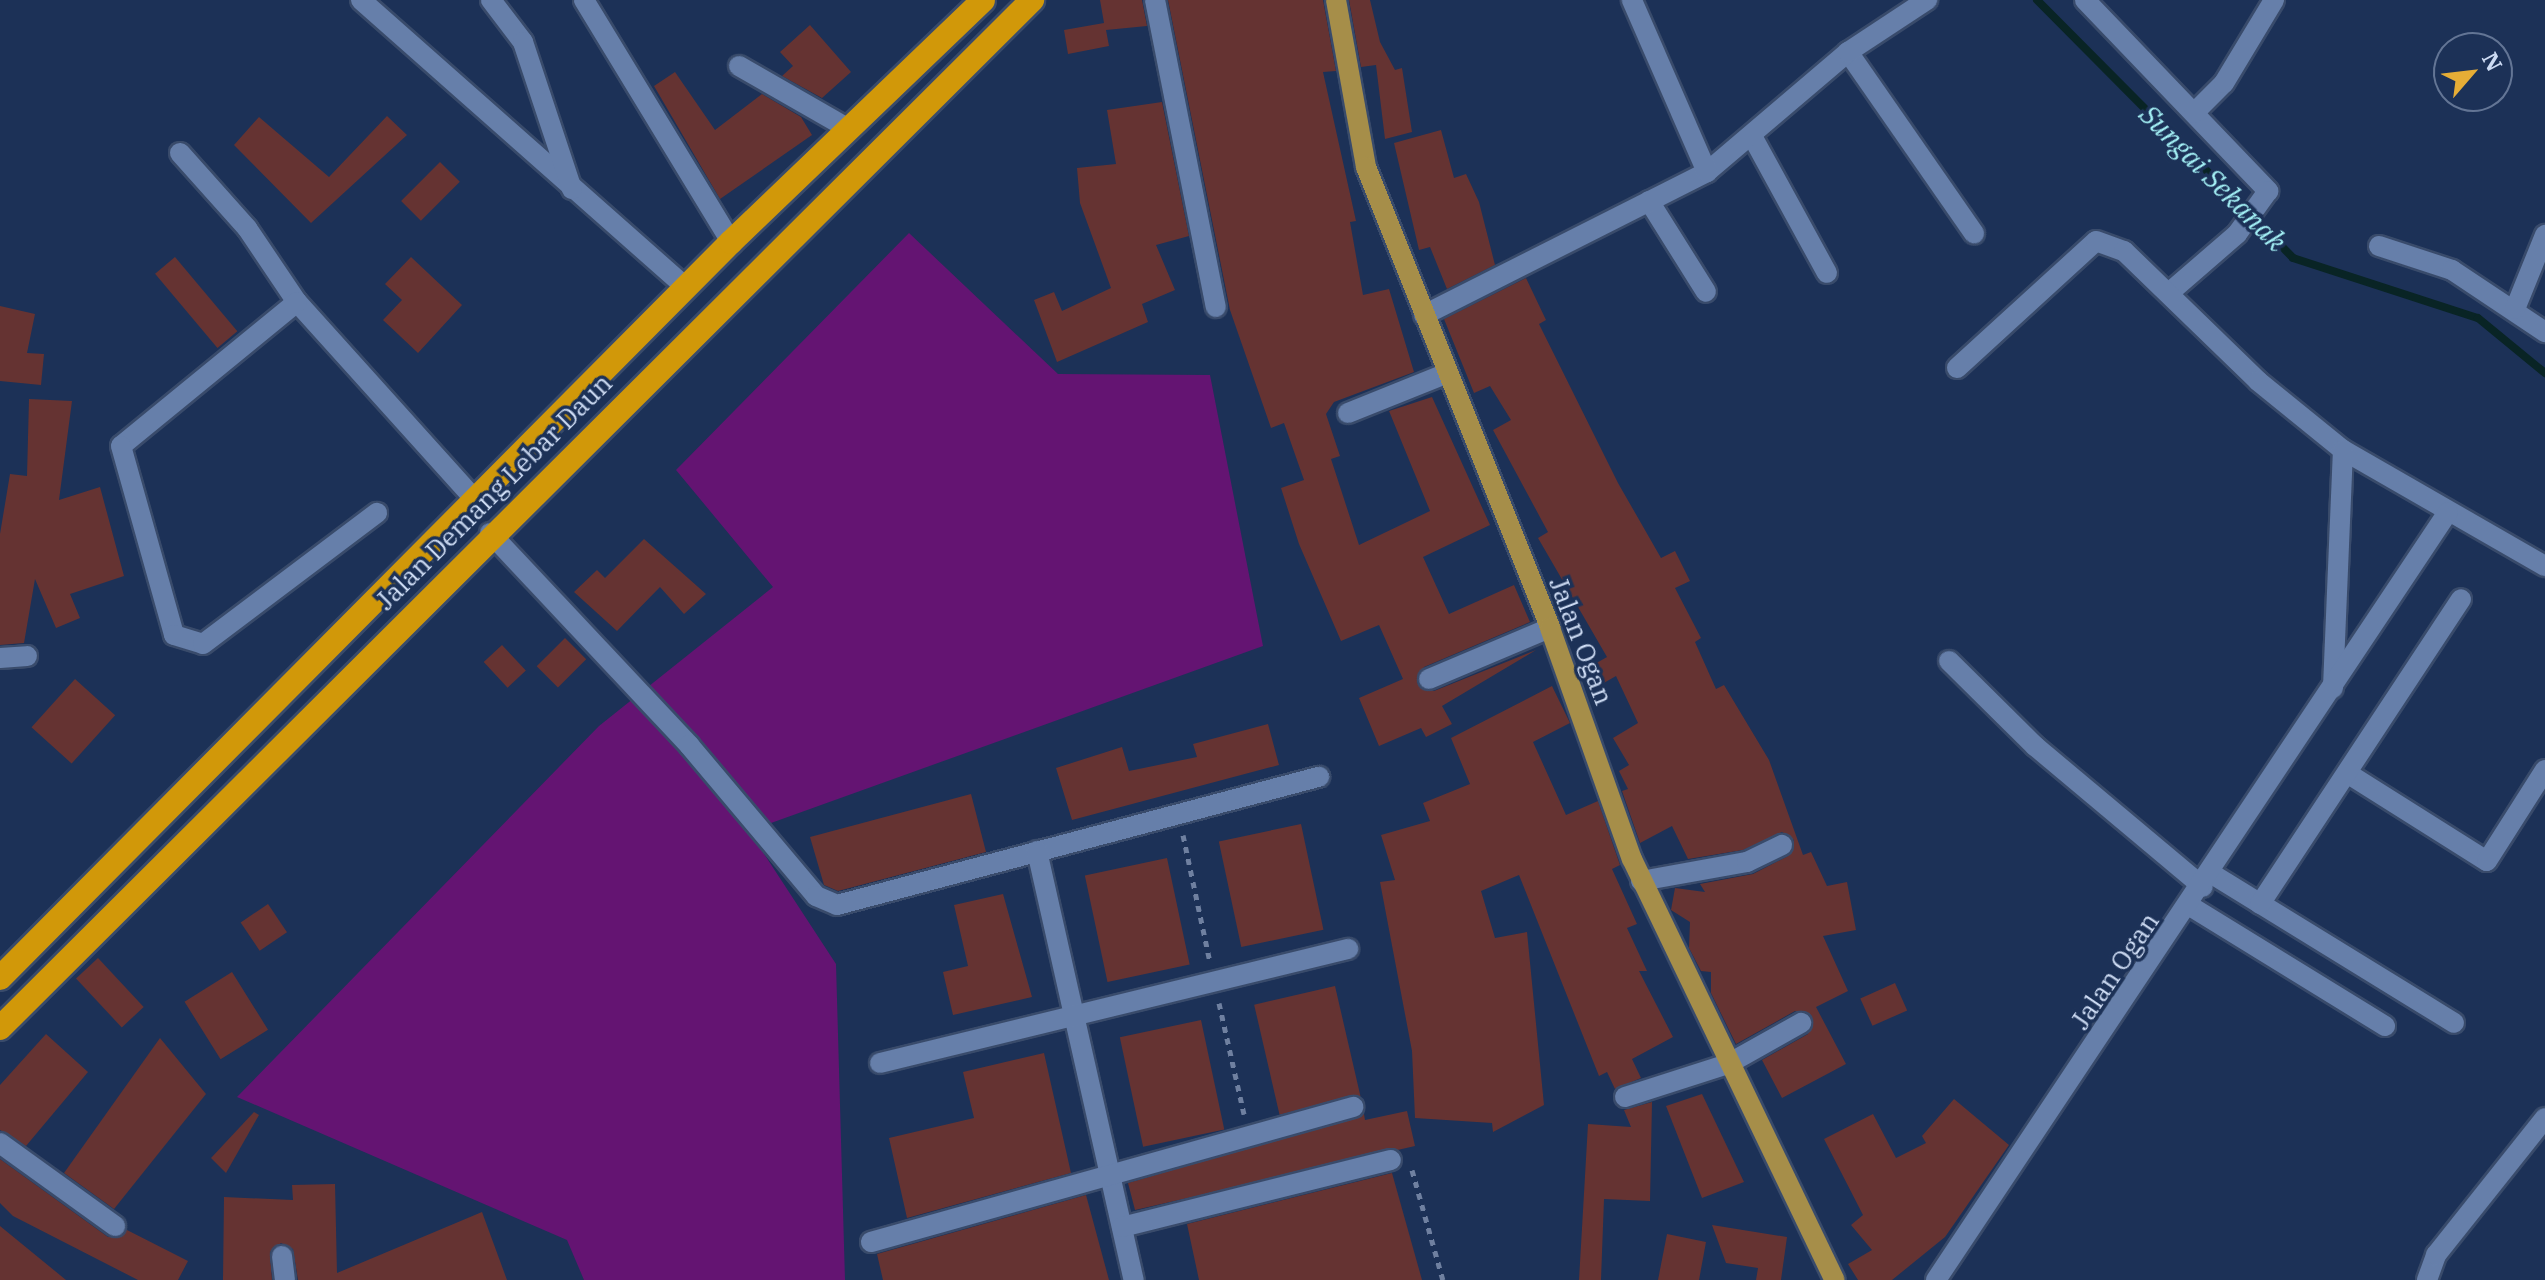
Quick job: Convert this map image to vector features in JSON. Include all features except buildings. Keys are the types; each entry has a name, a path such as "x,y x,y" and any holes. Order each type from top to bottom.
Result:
{"highway":[{"name":"Jalan Demang Lebar Daun","path":"0,978 478,503 731,242 983,0"},
{"name":"Jalan Demang Lebar Daun","path":"0,1028 490,533 1032,0"}],"main road":[{"name":"Jalan Ogan","path":"1336,0 1366,167 1445,374 1550,628 1641,881 1835,1280"}],"street":[{"path":"361,0 686,288"},
{"path":"491,0 523,42 572,189"},
{"path":"584,0 731,242"},
{"path":"1155,0 1216,307"},
{"path":"1632,0 1707,172"},
{"path":"1424,315 1707,172 1848,52 1927,0"},
{"path":"2085,0 2264,186 2267,198 2237,234 2169,293"},
{"path":"2194,113 2224,83 2274,0"},
{"path":"1848,52 1974,233"},
{"path":"739,66 849,129"},
{"path":"1752,136 1827,273"},
{"path":"180,153 247,228 297,302 478,503"},
{"path":"1649,201 1706,292"},
{"path":"2515,309 2545,235"},
{"path":"1957,368 2096,241 2124,251 2258,381 2343,450 2545,566"},
{"path":"2379,246 2452,270 2515,309 2545,332"},
{"path":"297,302 121,446 174,635 203,644 377,513"},
{"path":"1348,413 1445,374"},
{"path":"2333,688 2343,450"},
{"name":"Jalan Ogan","path":"1936,1280 2190,906 2448,512"},
{"path":"490,533 689,745 816,896 837,905 1319,777"},
{"path":"2260,904 2461,599"},
{"path":"1429,679 1550,628"},
{"path":"0,658 27,656"},
{"path":"1949,661 2035,746 2207,880 2260,904 2454,1023"},
{"path":"2347,773 2487,861 2545,770"},
{"path":"1641,881 1747,862 1782,845"},
{"path":"1037,851 1134,1280"},
{"path":"2190,906 2385,1026"},
{"path":"880,1063 1348,949"},
{"path":"1625,1097 1728,1064 1801,1023"},
{"path":"871,1242 1108,1172 1353,1107"},
{"path":"2427,1280 2436,1255 2545,1118"},
{"path":"0,1143 115,1226"},
{"path":"1122,1227 1391,1160"},
{"path":"282,1256 285,1280"}],"path":[{"path":"1391,1160 1406,1162 1419,1179 1443,1280"}],"shaded area":[{"path":"909,233 1058,374 1210,375 1263,646 749,831 836,964 845,1280 584,1280 567,1240 237,1097 599,726 773,587 676,470"}],"waterway":[{"name":"Sungai Sekanak","path":"2037,0 2293,258 2478,318 2545,373"}]}
